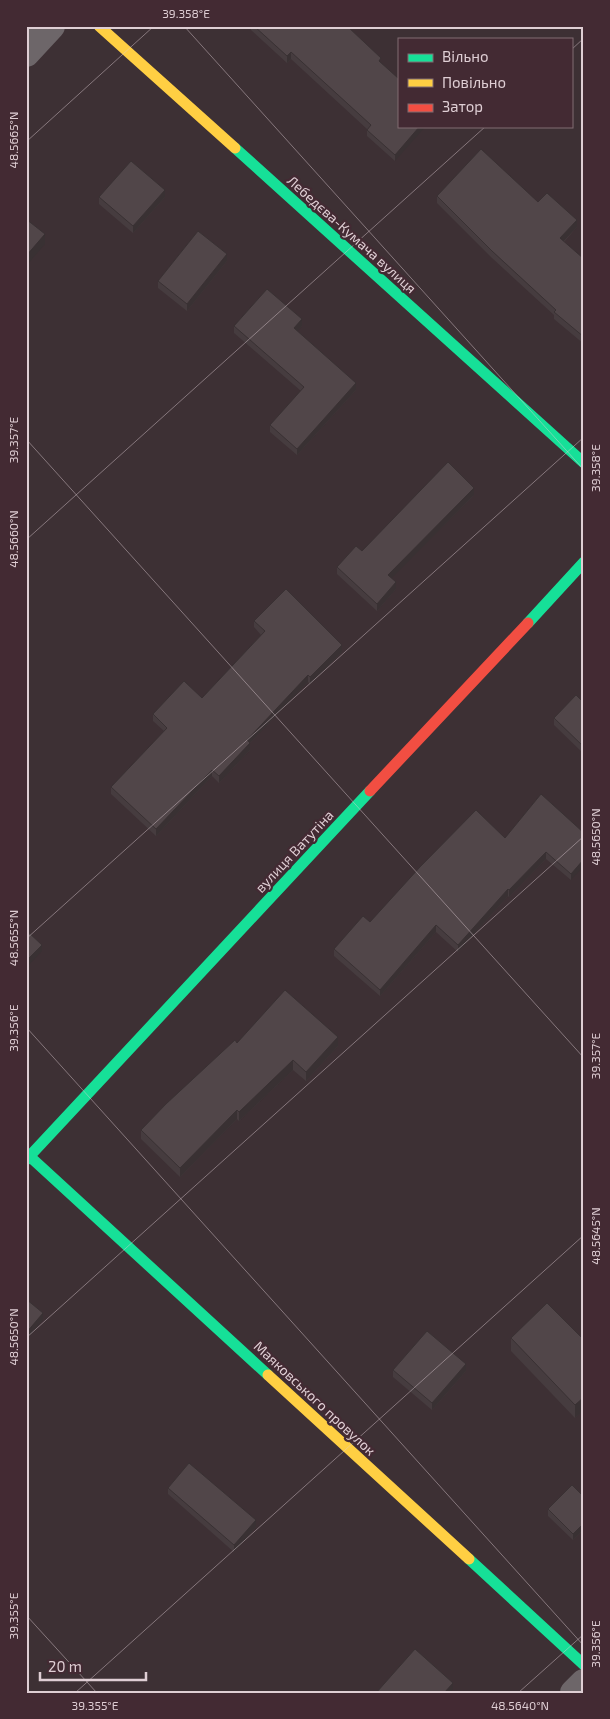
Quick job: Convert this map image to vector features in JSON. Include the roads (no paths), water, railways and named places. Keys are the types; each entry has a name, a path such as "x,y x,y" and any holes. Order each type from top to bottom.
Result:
{"street":[{"path":"26,53 51,26"},
{"name":"Лебедєва-Кумача вулиця","path":"99,26 584,463"},
{"name":"вулиця Ватутіна","path":"28,1156 584,562"},
{"name":"Маяковського провулок","path":"28,1156 584,1665"},
{"path":"574,1693 584,1683"}]}
